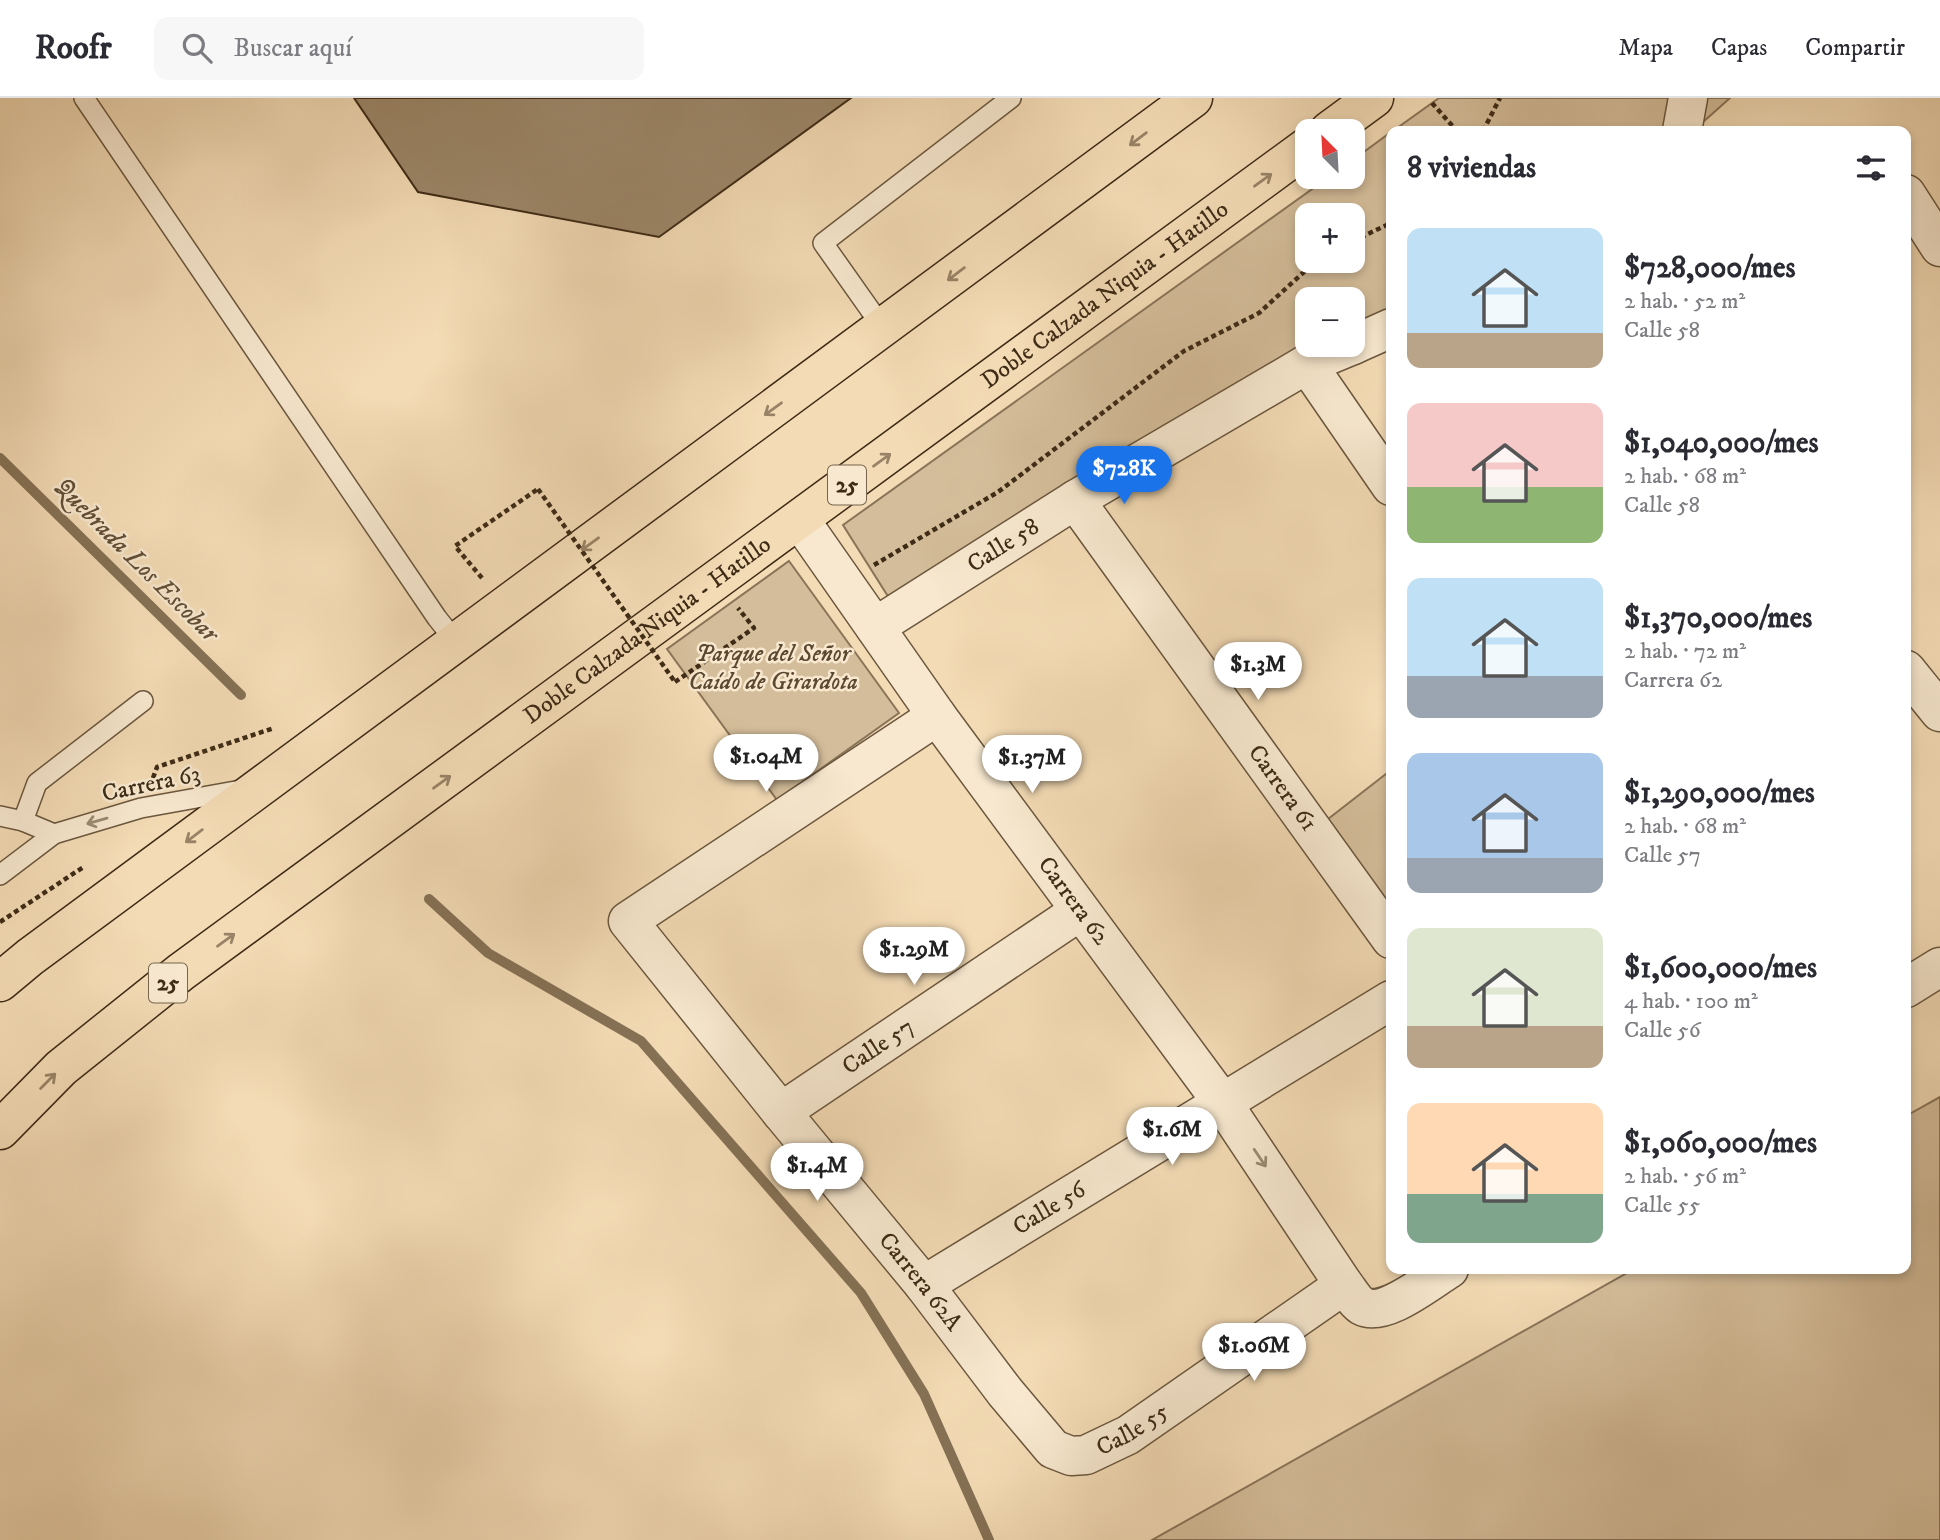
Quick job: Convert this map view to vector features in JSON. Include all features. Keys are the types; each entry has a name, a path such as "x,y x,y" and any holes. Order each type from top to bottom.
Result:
{"highway":[{"path":"0,982 30,957 1193,98"},
{"path":"1345,119 1374,98"},
{"name":"Doble Calzada Niquia - Hatillo","path":"0,1130 61,1068 181,972 1295,156"}],"street":[{"path":"1683,126 1688,98"},
{"path":"1911,202 1940,247"},
{"name":"Calle 58","path":"1365,340 1386,330"},
{"name":"Calle 58","path":"875,627 1075,500 1307,364 1324,357"},
{"path":"1307,364 1386,479"},
{"name":"Carrera 61","path":"1075,500 1386,932"},
{"name":"Carrera 62","path":"800,520 937,716 1222,1102 1344,1285"},
{"name":"Carrera 62A","path":"937,716 628,921 1053,1449"},
{"name":"Calle 57","path":"780,1112 1080,911"},
{"path":"1911,985 1940,967"},
{"name":"Calle 56","path":"924,1286 1386,1003"},
{"path":"1344,1285 1360,1305 1375,1309 1389,1306 1441,1274"},
{"name":"Calle 55","path":"1053,1449 1071,1456 1086,1455 1128,1435 1344,1285"}],"lane":[{"path":"84,98 437,618 457,643"},
{"path":"883,328 823,243 1010,98"},
{"path":"23,821 37,783 143,701"},
{"name":"Carrera 63","path":"54,834 141,808 260,787"},
{"path":"0,816 23,821 54,834"},
{"path":"0,875 54,834"}],"path":[{"path":"1486,126 1500,98"},
{"path":"1432,103 1453,126"},
{"path":"1365,235 1386,225"},
{"path":"845,585 870,567 998,492 1185,351 1259,313 1303,273"},
{"path":"456,547 538,489 675,682 754,628"}],"green space":[{"path":"1439,98 1730,98 1699,126 1400,126"},
{"path":"1386,136 1386,315 1365,325 1365,287 1295,287 1295,353 896,609 843,525 1312,189 1365,189 1365,151"},
{"name":"Parque del Señor Caído de Girardota","path":"789,561 899,713 777,800 667,649"},
{"path":"1386,774 1386,932 1314,830"},
{"path":"1940,1097 1940,1540 1152,1540 1625,1274 1911,1274 1911,1113"}],"building":[{"path":"354,98 851,98 659,237 418,192"}],"waterway":[{"name":"Quebrada Los Escobar","path":"0,458 241,695"},
{"path":"429,899 488,953 641,1041 861,1293 924,1394 989,1540"}]}
